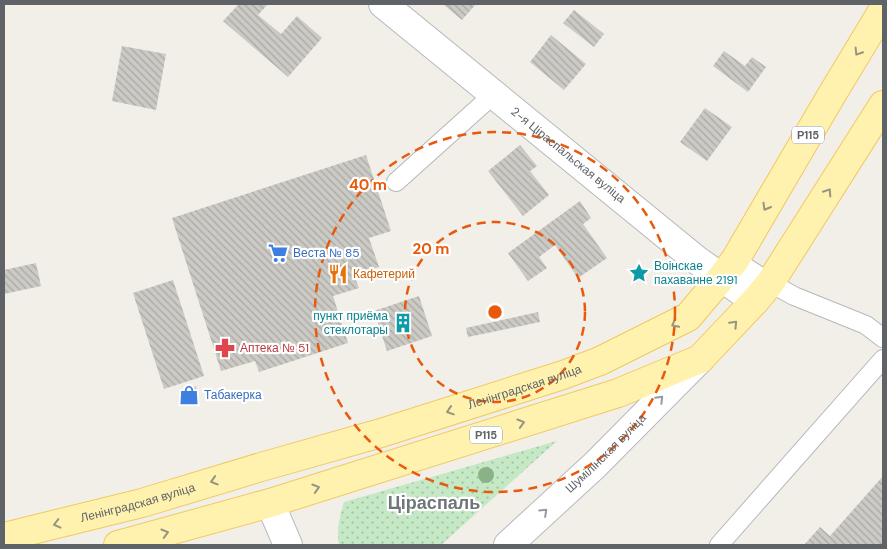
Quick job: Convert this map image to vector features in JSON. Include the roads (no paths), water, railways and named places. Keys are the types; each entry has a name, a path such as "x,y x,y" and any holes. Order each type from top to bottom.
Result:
{"main road":[{"name":"Ленінградская вуліца","path":"4,537 142,503 381,433 563,376 600,361 688,316 728,269 883,10"},
{"name":"Р115","path":"118,545 270,503 618,394 700,359 762,292 883,105"},
{"path":"261,467 270,503"}],"street":[{"name":"2-я Ціраспальская вуліца","path":"383,4 698,261 728,269 762,292"},
{"name":"Шумілінская вуліца","path":"508,545 596,465 700,359"},
{"path":"270,503 288,545"}],"lane":[{"path":"396,182 494,94"},
{"path":"762,292 794,296 866,324 883,338"},
{"path":"719,545 883,359"}],"place":[{"name":"Веста № 85","path":"278,253"},
{"name":"Воінскае пахаванне 2191","path":"639,273"},
{"name":"Кафетерий","path":"338,274"},
{"name":"пункт приёма стеклотары","path":"403,323"},
{"name":"Аптека № 51","path":"225,348"},
{"name":"Табакерка","path":"189,395"}],"district":[{"name":"Ціраспаль","path":"434,503"}]}
